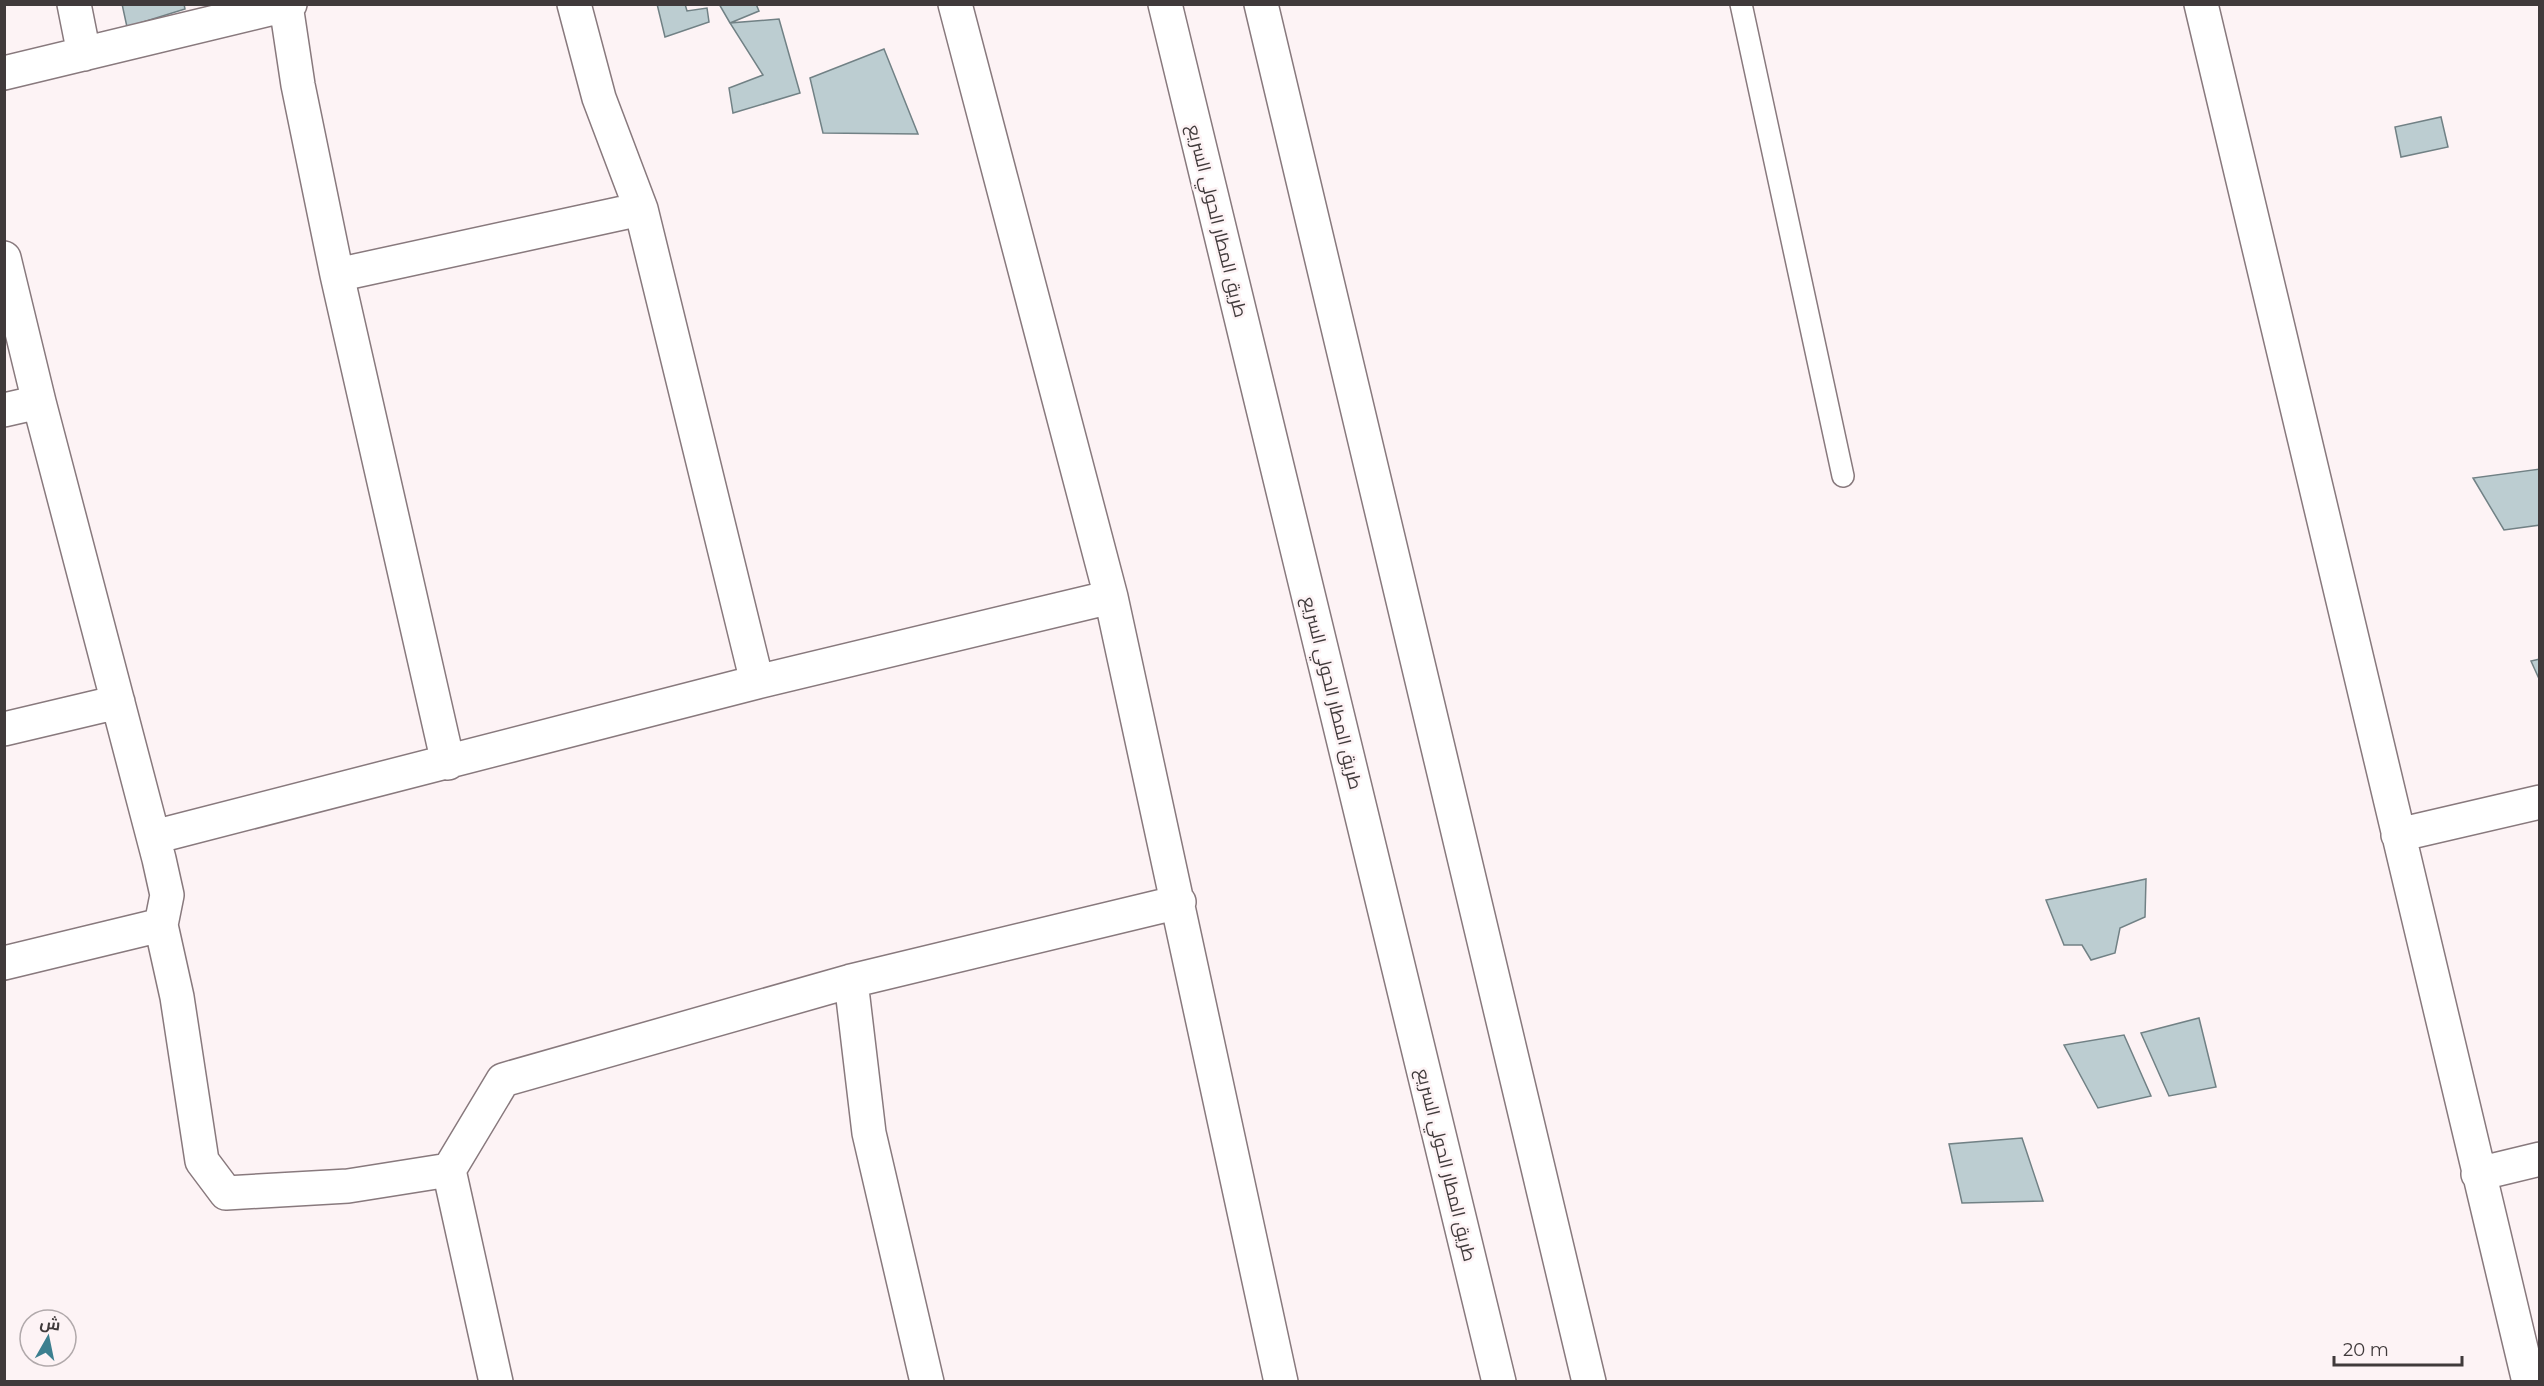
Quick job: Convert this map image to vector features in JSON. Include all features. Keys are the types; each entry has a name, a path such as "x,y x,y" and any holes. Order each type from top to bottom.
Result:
{"main road":[{"path":"74,4 84,54"},
{"path":"574,4 599,98 640,209 757,682"},
{"path":"955,4 1111,597 1179,902 1281,1382"},
{"name":"طريق المطار الحولي السريع","path":"1165,4 1499,1382"},
{"path":"1261,4 1589,1382"},
{"path":"2201,4 2529,1382"},
{"path":"4,73 288,5 298,85 337,275 448,763"},
{"path":"337,275 640,209"},
{"path":"4,258 39,402 154,837 166,895 161,925 177,998 202,1161 226,1193 348,1186 449,1170"},
{"path":"4,410 39,402"},
{"path":"154,837 757,682 1111,597"},
{"path":"4,729 118,702"},
{"path":"2398,835 2540,802"},
{"path":"496,1382 449,1170 503,1080 851,981 1179,902"},
{"path":"4,963 161,925"},
{"path":"851,981 869,1133 927,1382"},
{"path":"2478,1174 2540,1159"}],"lane":[{"path":"1741,4 1844,476"}],"building":[{"path":"122,4 184,4 185,9 127,27"},
{"path":"657,4 685,4 687,11 707,8 709,22 665,37"},
{"path":"719,4 756,4 759,11 730,23"},
{"path":"779,19 800,93 733,113 729,88 763,75 730,23"},
{"path":"884,49 918,134 823,133 810,78"},
{"path":"2441,117 2448,147 2401,157 2395,127"},
{"path":"2540,469 2540,525 2504,530 2473,478"},
{"path":"2540,659 2540,681 2531,661"},
{"path":"2146,879 2145,917 2120,928 2115,953 2091,960 2082,945 2064,945 2046,900"},
{"path":"2199,1018 2216,1087 2169,1096 2141,1033"},
{"path":"2124,1035 2151,1096 2098,1108 2064,1045"},
{"path":"2022,1138 2043,1201 1962,1203 1949,1144"}]}
